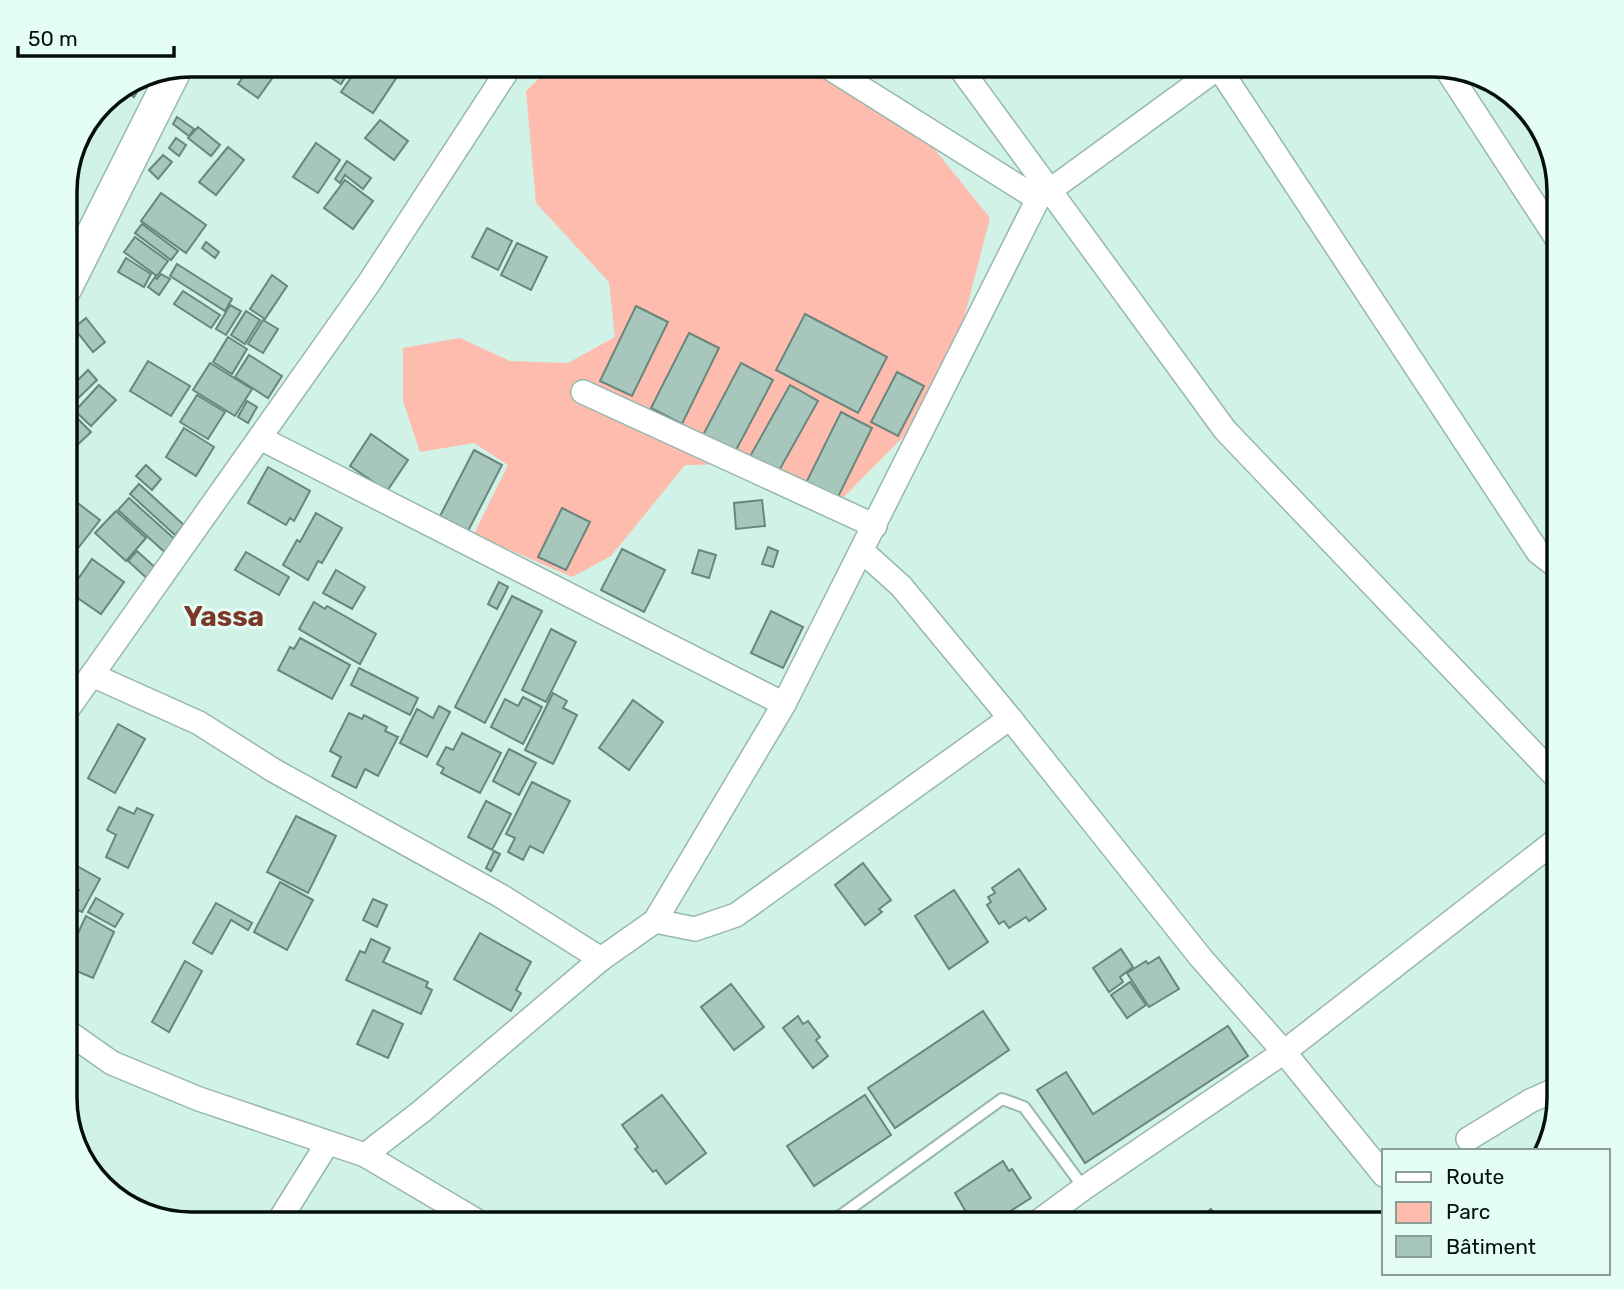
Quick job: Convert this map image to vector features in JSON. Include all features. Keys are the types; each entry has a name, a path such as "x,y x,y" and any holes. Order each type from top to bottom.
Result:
{"main road":[{"path":"77,265 171,79"}],"street":[{"path":"77,696 369,283 504,77"},
{"path":"845,77 1044,194"},
{"path":"966,77 1044,194 1225,430 1547,767"},
{"path":"365,1155 422,1111 601,959 655,921 784,704 908,456 1044,194 1204,77"},
{"path":"1226,77 1538,552 1547,559"},
{"path":"1453,79 1547,224"},
{"path":"583,392 875,526"},
{"path":"260,438 784,704"},
{"path":"862,551 901,586 1201,958 1284,1052 1382,1173"},
{"path":"92,675 198,723 273,771 501,896 601,959"},
{"path":"655,921 695,929 736,915 1010,718"},
{"path":"1054,1212 1084,1188 1284,1052 1547,847"},
{"path":"77,1038 112,1063 199,1099 365,1155 462,1212"},
{"path":"1468,1139 1547,1093"},
{"path":"284,1212 327,1144"}],"lane":[{"path":"845,1212 1002,1099 1024,1107 1084,1188"}],"green space":[{"path":"541,77 832,77 920,131 990,218 962,326 904,436 836,505 738,464 685,465 611,556 572,577 474,534 508,465 474,443 420,452 403,401 403,348 460,338 510,361 568,363 615,337 609,282 536,203 526,91"}],"building":[{"path":"243,77 273,77 258,98 238,84"},
{"path":"330,77 345,77 341,84"},
{"path":"352,77 397,77 373,113 341,92"},
{"path":"177,117 194,129 189,136 173,124"},
{"path":"380,120 408,141 394,160 365,138"},
{"path":"198,127 220,145 211,156 188,138"},
{"path":"176,138 186,145 179,156 169,148"},
{"path":"316,143 340,160 318,193 293,177"},
{"path":"228,147 244,160 216,195 199,182"},
{"path":"163,155 172,162 158,179 149,170"},
{"path":"347,161 371,178 363,189 345,175 340,183 335,179"},
{"path":"345,180 373,201 353,229 324,208"},
{"path":"161,193 206,225 186,253 141,221"},
{"path":"142,224 178,251 171,260 135,233"},
{"path":"487,228 512,241 498,270 472,257"},
{"path":"135,237 168,261 157,276 124,252"},
{"path":"206,242 219,252 215,258 202,248"},
{"path":"517,243 547,257 531,290 501,275"},
{"path":"126,258 151,274 144,287 118,272"},
{"path":"177,264 232,299 225,311 170,276"},
{"path":"161,274 170,279 159,295 148,287 155,277 157,279"},
{"path":"272,275 287,286 265,319 250,309"},
{"path":"183,291 220,315 211,328 174,304"},
{"path":"230,305 241,311 226,335 216,329"},
{"path":"636,306 668,322 632,396 600,381"},
{"path":"246,311 260,320 245,344 231,335"},
{"path":"805,314 887,357 858,413 776,370"},
{"path":"86,318 105,342 93,352 77,332 77,326"},
{"path":"263,320 278,329 263,353 248,344"},
{"path":"689,333 719,348 682,424 651,408"},
{"path":"228,337 247,349 232,374 213,362"},
{"path":"249,355 282,376 268,398 235,377"},
{"path":"148,361 190,386 171,416 130,391"},
{"path":"210,363 252,389 235,416 193,390"},
{"path":"741,363 773,380 735,452 703,435"},
{"path":"88,370 97,380 77,399 77,381"},
{"path":"897,372 924,386 898,436 871,422"},
{"path":"99,385 116,400 91,426 77,413 77,409"},
{"path":"790,385 818,401 776,476 748,460"},
{"path":"197,395 225,412 208,439 180,422"},
{"path":"247,401 257,407 248,423 238,417"},
{"path":"841,412 872,428 835,503 804,487"},
{"path":"77,418 91,432 77,445"},
{"path":"184,428 214,447 196,476 166,457"},
{"path":"371,434 408,460 387,491 350,466"},
{"path":"474,450 502,465 468,531 440,516"},
{"path":"146,465 161,479 152,490 136,476"},
{"path":"268,467 310,491 294,521 290,518 286,525 248,503"},
{"path":"139,484 184,525 175,535 130,494"},
{"path":"129,498 179,543 168,555 118,510"},
{"path":"762,500 765,526 736,529 734,503"},
{"path":"77,503 100,520 79,547 77,546"},
{"path":"562,508 590,522 566,570 538,557"},
{"path":"116,511 146,538 126,561 95,533"},
{"path":"316,513 342,528 322,563 318,561 308,580 283,565"},
{"path":"768,547 778,551 773,567 762,564"},
{"path":"622,549 665,570 644,612 601,590"},
{"path":"699,550 716,555 709,578 692,573"},
{"path":"137,551 159,571 150,581 128,561"},
{"path":"246,552 289,577 279,595 235,570"},
{"path":"92,559 124,582 101,614 77,598 77,581"},
{"path":"336,570 365,587 352,609 323,593"},
{"path":"499,582 508,587 497,609 488,604"},
{"path":"512,596 542,611 485,723 455,707"},
{"path":"314,602 325,609 327,606 376,634 360,664 299,629"},
{"path":"771,611 803,627 783,668 751,653"},
{"path":"551,629 576,642 546,702 522,690"},
{"path":"300,638 350,665 332,699 278,670 290,647 294,649"},
{"path":"359,668 418,698 410,715 351,685"},
{"path":"553,693 567,701 563,708 577,715 553,764 525,750"},
{"path":"523,697 542,707 523,744 491,727 505,699 518,706"},
{"path":"633,700 663,722 629,770 599,748"},
{"path":"439,706 450,712 427,757 400,743 417,709 433,718"},
{"path":"349,713 362,719 364,715 387,727 385,731 398,737 378,776 365,769 356,788 332,776 341,757 330,751"},
{"path":"118,724 145,739 115,793 88,778"},
{"path":"462,733 501,753 480,793 441,773 444,768 437,764 446,747 453,750"},
{"path":"509,749 536,763 519,795 493,781"},
{"path":"532,782 570,801 543,853 530,846 523,860 508,852 515,838 506,834"},
{"path":"486,801 511,814 492,850 468,837"},
{"path":"119,807 134,814 137,808 153,815 128,868 106,857 116,835 107,830"},
{"path":"296,816 336,836 308,893 267,872"},
{"path":"494,851 500,854 491,871 486,868"},
{"path":"863,863 891,900 879,909 882,912 865,925 835,885"},
{"path":"77,866 100,879 82,912 77,910"},
{"path":"1019,869 1046,909 1029,921 1026,917 1009,928 1004,921 999,924 987,905 991,902 988,897 995,893 992,888"},
{"path":"280,882 313,900 287,950 254,932"},
{"path":"954,890 988,942 949,969 915,916"},
{"path":"96,898 123,914 115,927 88,912"},
{"path":"373,899 387,905 377,927 363,920"},
{"path":"216,903 252,923 248,930 231,920 212,954 193,943"},
{"path":"86,916 114,932 93,978 77,971 77,935"},
{"path":"480,933 531,962 516,990 521,993 511,1011 454,979"},
{"path":"371,939 390,948 383,962 428,982 426,987 432,990 421,1014 346,980 360,951 365,953"},
{"path":"1121,949 1133,967 1120,977 1123,982 1109,992 1093,968"},
{"path":"1159,957 1179,989 1149,1007 1127,973 1146,961 1148,964"},
{"path":"185,961 202,971 169,1032 152,1022"},
{"path":"1130,982 1146,1005 1127,1018 1111,995"},
{"path":"731,984 764,1027 734,1050 701,1007"},
{"path":"373,1010 403,1024 388,1058 357,1044"},
{"path":"983,1011 1009,1050 895,1128 868,1088"},
{"path":"798,1016 803,1024 808,1021 820,1037 816,1040 828,1056 813,1068 783,1028"},
{"path":"1228,1026 1248,1056 1085,1163 1037,1090 1066,1072 1093,1114"},
{"path":"662,1095 706,1153 666,1184 635,1149 638,1147 622,1125"},
{"path":"865,1095 891,1135 814,1186 787,1146"},
{"path":"1003,1161 1009,1171 1012,1169 1031,1198 1009,1212 966,1212 955,1193"}],"district":[{"name":"Yassa","path":"224,616"}]}
